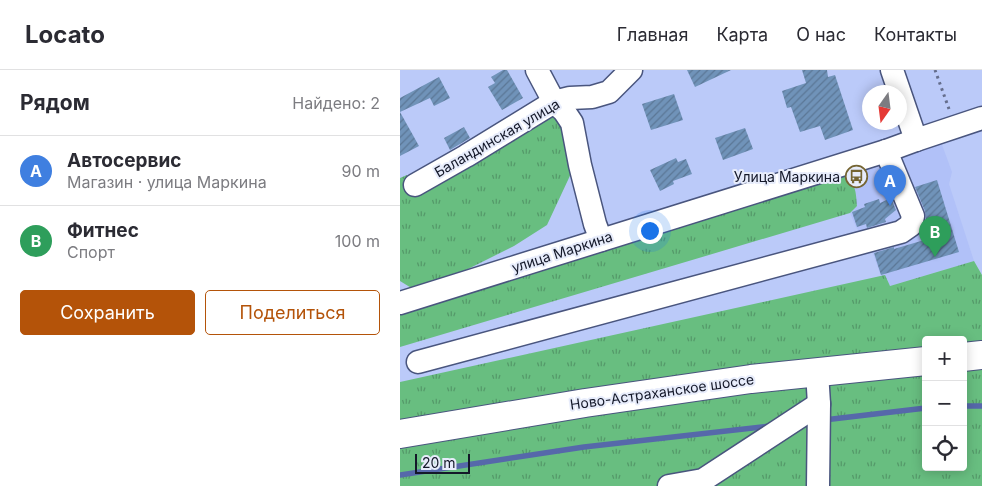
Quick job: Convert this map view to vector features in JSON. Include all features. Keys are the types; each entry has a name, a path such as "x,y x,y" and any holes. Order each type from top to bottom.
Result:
{"main road":[{"path":"967,357 982,355"},
{"name":"Ново-Астраханское шоссе","path":"400,434 751,379 922,361"}],"street":[{"path":"537,70 554,102 564,111 572,123 580,166 601,240"},
{"name":"Баландинская улица","path":"415,186 554,102 570,98 592,97 609,92 631,70"},
{"path":"892,70 916,140"},
{"name":"улица Маркина","path":"403,298 601,240 886,151 982,118"},
{"path":"418,362 901,232 911,225 913,216 886,151"},
{"path":"817,372 819,404 818,486"},
{"path":"669,486 703,480 819,404"}],"path":[{"path":"935,70 955,128"}],"shaded area":[{"path":"941,142 952,172 949,184 974,261 890,286 881,276 869,243 856,227 850,213 857,206 843,175"}],"green space":[{"path":"546,114 558,115 575,165 547,225 514,246 460,273 413,289 400,281 400,178 407,175 415,191"},
{"path":"843,175 851,181 856,192 857,206 850,213 400,347 400,313"},
{"path":"974,261 982,275 982,345 967,347 967,336 922,336 922,352 400,425 400,382 885,275 890,286"},
{"path":"982,368 982,486 400,486 400,448 599,414 756,390 922,374 922,471 967,471 967,370"}],"building":[{"path":"503,70 507,70 523,98 502,110 488,87 495,83 491,77"},
{"path":"687,70 731,70 695,87"},
{"path":"802,70 827,70 828,77 835,75 853,130 825,140 820,126 800,132 791,107 787,108 782,91 806,83"},
{"path":"439,77 450,98 434,106 430,98 400,112 400,98"},
{"path":"674,94 683,120 651,130 642,104"},
{"path":"400,112 419,146 400,156"},
{"path":"464,127 470,138 450,150 444,138"},
{"path":"745,128 753,149 723,160 715,138"},
{"path":"676,158 678,162 686,159 692,174 673,181 674,184 660,191 650,170"},
{"path":"937,180 959,252 881,275 874,253 931,238 925,211 915,187"},
{"path":"891,198 896,210 885,219 886,222 867,228 866,224 857,227 852,212 865,207 864,204 879,199 880,203"}],"waterway":[{"path":"967,406 982,406"},
{"path":"824,420 922,408"},
{"path":"400,475 584,447 770,426"}],"place":[{"name":"Улица Маркина","path":"856,177"},
{"name":"Автосервис","path":"890,206"},
{"name":"Фитнес","path":"935,257"}]}
